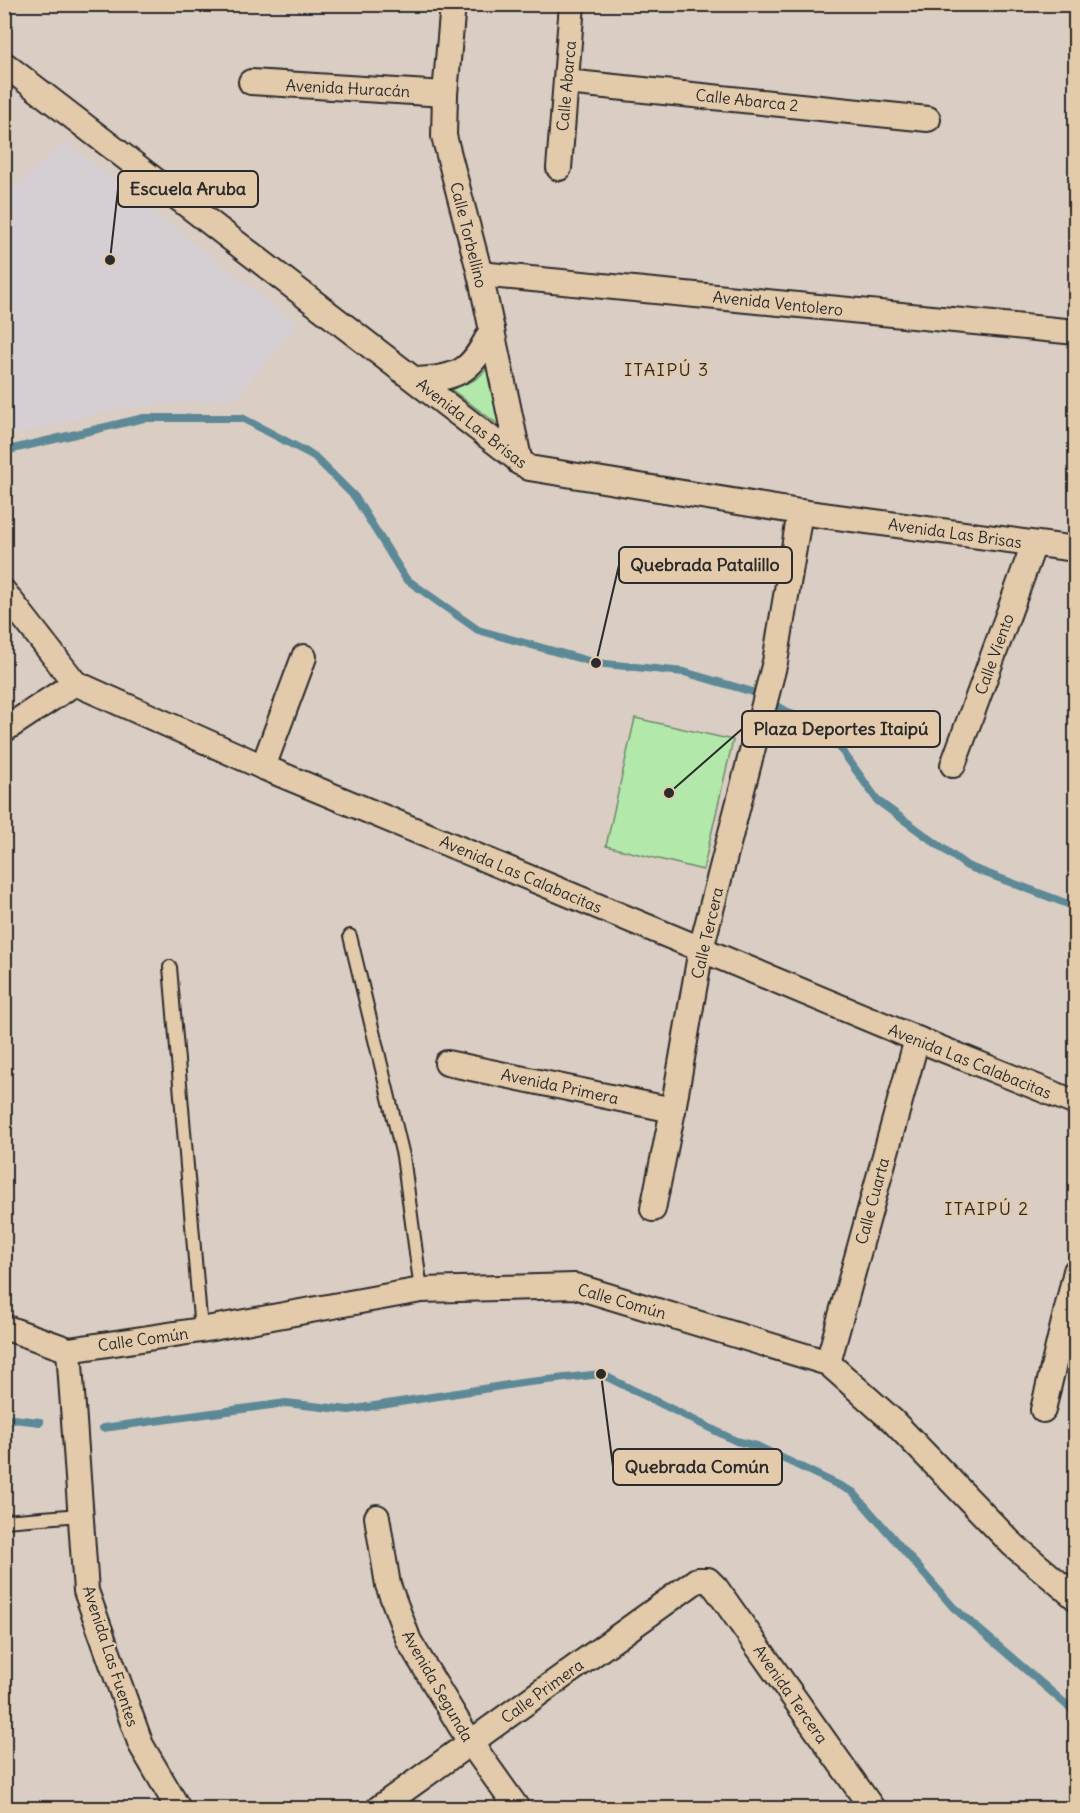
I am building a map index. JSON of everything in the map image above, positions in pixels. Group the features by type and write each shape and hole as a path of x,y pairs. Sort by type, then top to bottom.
{"street":[{"name":"Calle Torbellino","path":"453,4 445,94 444,136 480,274 520,463"},
{"name":"Calle Abarca","path":"559,168 572,4"},
{"name":"Avenida Las Brisas","path":"4,64 416,380 520,463 538,471 800,512 1076,549"},
{"name":"Avenida Huracán","path":"251,82 445,94"},
{"name":"Calle Abarca 2","path":"566,82 928,119"},
{"name":"Avenida Ventolero","path":"480,274 1076,332"},
{"path":"416,380 439,379 454,375 470,366 481,352 492,329"},
{"name":"Calle Tercera","path":"653,1209 701,950 776,661 800,512"},
{"name":"Calle Viento","path":"953,765 1034,544"},
{"name":"Avenida Las Calabacitas","path":"4,592 75,683 263,766 701,950 916,1040 1076,1103"},
{"path":"263,766 304,657"},
{"path":"4,730 75,683"},
{"name":"Calle Cuarta","path":"828,1363 916,1040"},
{"name":"Avenida Primera","path":"447,1063 673,1110"},
{"path":"1043,1410 1069,1328 1076,1271"},
{"name":"Calle Común","path":"4,1327 69,1350 201,1330 421,1290 575,1286 828,1363 893,1421 1012,1544 1076,1598"},
{"name":"Avenida Las Fuentes","path":"69,1350 86,1591 141,1744 178,1809"},
{"name":"Avenida Segunda","path":"377,1517 388,1585 409,1641 470,1742 517,1809"},
{"name":"Calle Primera","path":"379,1809 697,1580 708,1580"},
{"name":"Avenida Tercera","path":"708,1580 872,1809"}],"lane":[{"path":"350,936 403,1156 421,1290"},
{"path":"170,967 201,1330"},
{"path":"4,1521 81,1515"}],"shaded area":[{"path":"64,141 297,324 236,398 117,409 5,437 5,196"}],"green space":[{"path":"492,359 507,431 448,387 475,380 484,372"},
{"path":"635,718 733,740 703,870 606,846"}],"waterway":[{"path":"4,451 144,418 242,418 314,456 355,497 406,579 478,630 596,663 684,672 753,692 833,738 878,801 967,866 1076,907"},
{"path":"103,1428 286,1403 349,1410 521,1383 601,1374 736,1441 757,1446 853,1492 953,1607 1076,1713"},
{"path":"4,1418 40,1422"}],"place":[{"name":"Escuela Aruba","path":"110,260"},
{"name":"Quebrada Patalillo","path":"596,663"},
{"name":"Plaza Deportes Itaipú","path":"669,793"},
{"name":"Quebrada Común","path":"601,1374"}],"district":[{"name":"ITAIPÚ 3","path":"667,369"},
{"name":"ITAIPÚ 2","path":"987,1208"}]}
